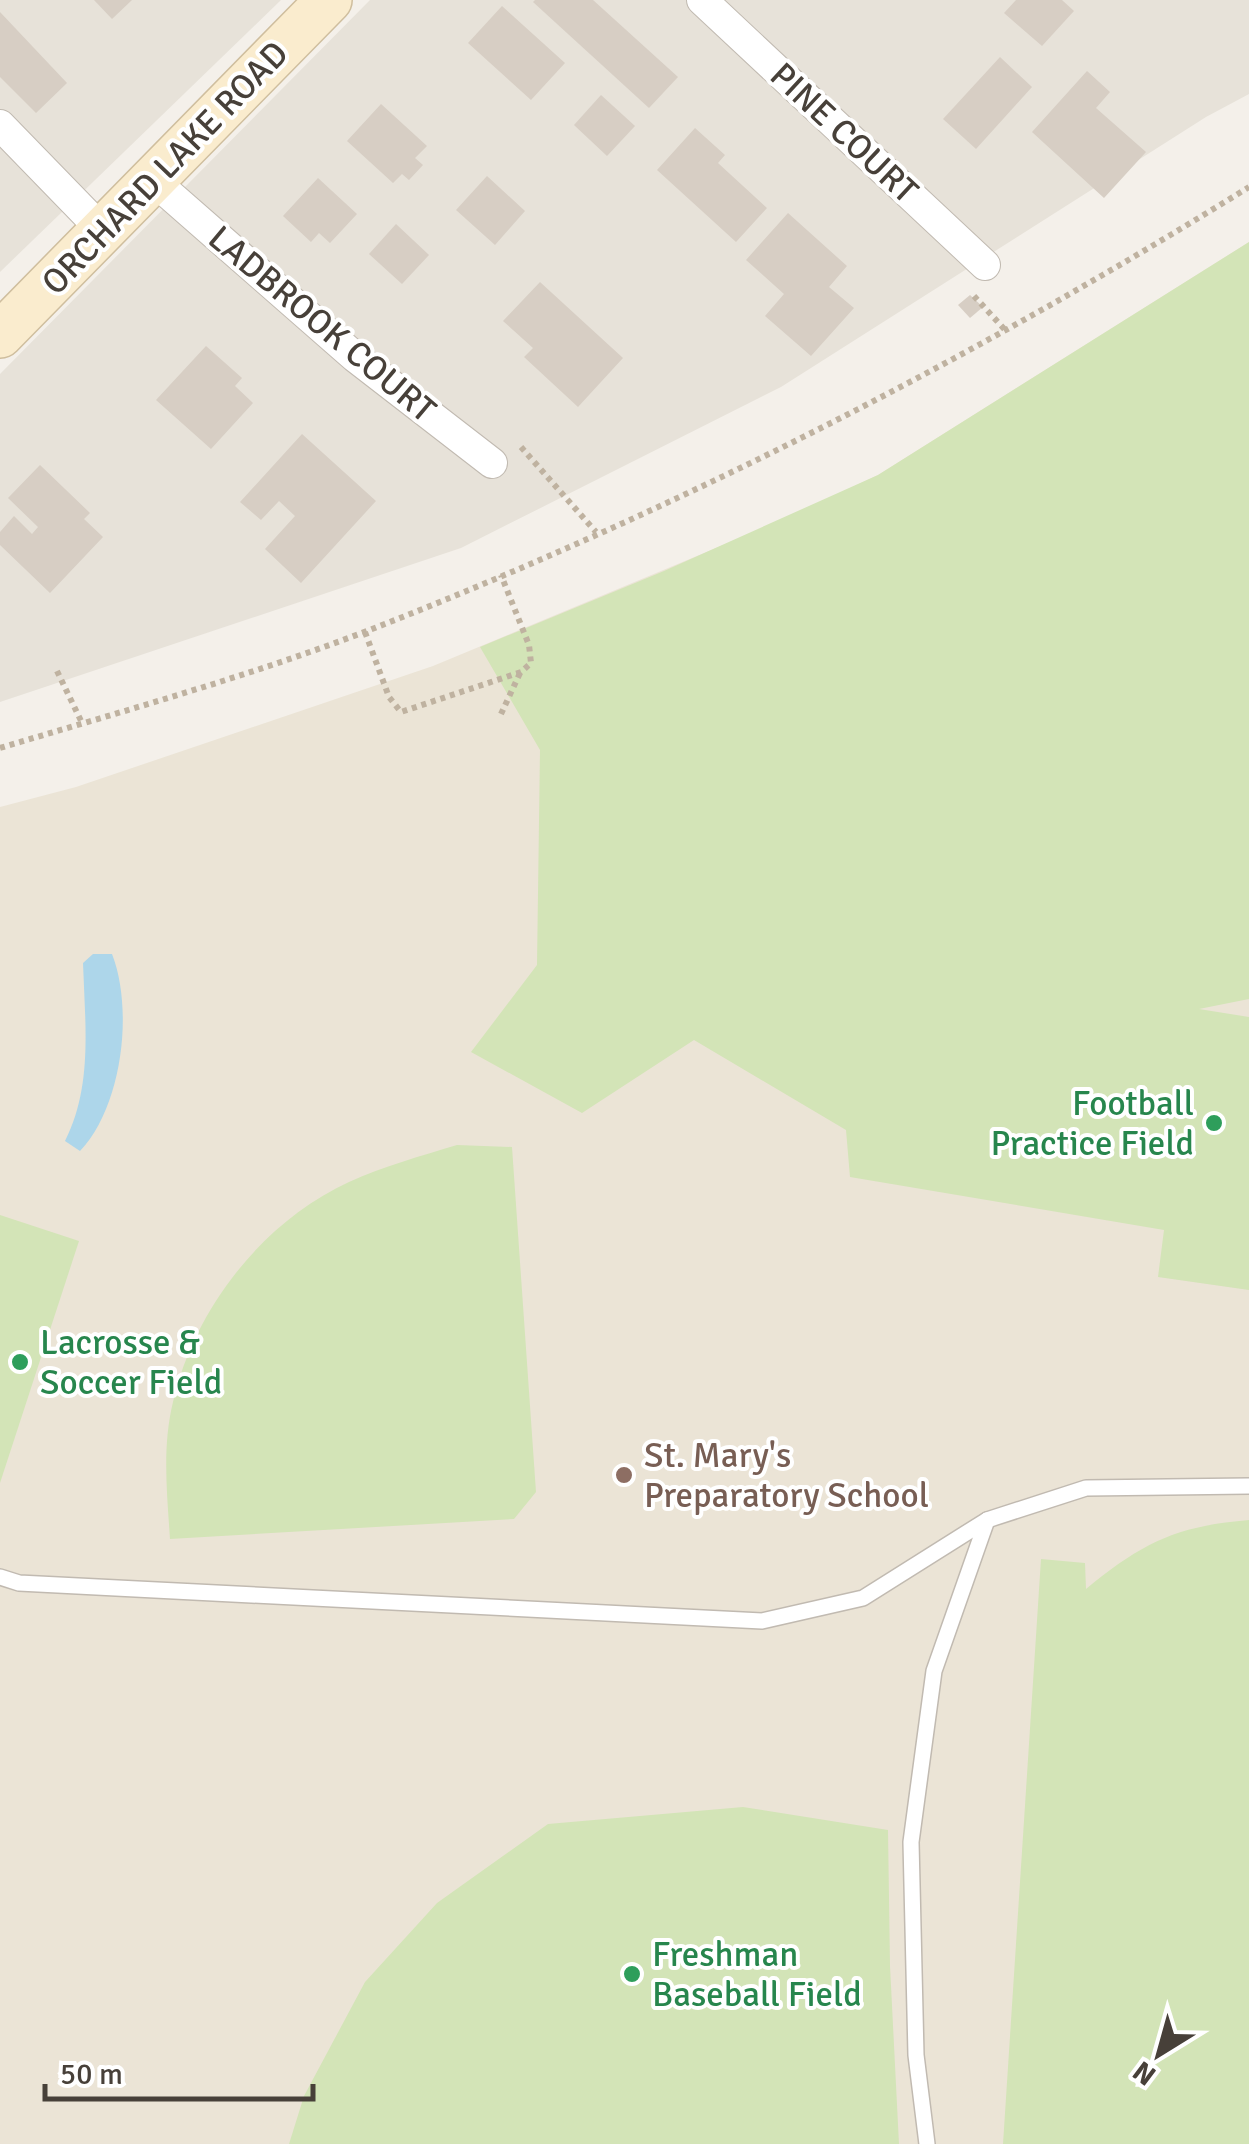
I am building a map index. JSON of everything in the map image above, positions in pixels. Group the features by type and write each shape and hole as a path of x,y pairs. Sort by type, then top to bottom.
{"main road":[{"name":"ORCHARD LAKE ROAD","path":"0,335 329,0"}],"street":[{"name":"PINE COURT","path":"702,0 976,277"},
{"path":"0,124 104,231"},
{"name":"LADBROOK COURT","path":"154,181 355,357 492,463"}],"lane":[{"path":"0,1577 19,1584 762,1621 863,1598 986,1520 1086,1488 1249,1486"},
{"path":"927,2144 916,2054 912,1842 934,1671 986,1520"}],"path":[{"path":"0,748 199,688 365,632 700,488 1007,332 1249,187"},
{"path":"976,277 1007,332"},
{"path":"512,440 596,532"},
{"path":"502,575 529,645 530,663 521,672 502,714"},
{"path":"365,632 389,698 402,712 521,672"},
{"path":"57,672 82,723"}],"shaded area":[{"path":"0,0 281,0 0,272"},
{"path":"370,0 1249,0 1249,94 1206,117 781,387 461,548 0,702 0,374"},
{"name":"St. Mary's Preparatory School","path":"1249,242 1249,2144 0,2144 0,807 76,787 433,666 783,520 878,475"}],"green space":[{"path":"1249,242 1249,999 1199,1009 1249,1017 1249,1290 1158,1277 1164,1230 850,1177 846,1130 694,1040 582,1113 471,1052 537,965 540,750 480,647 664,571 878,475"},
{"path":"457,1145 512,1147 536,1492 514,1519 170,1539 166,1453 173,1402 197,1334 236,1273 288,1220 317,1199 376,1171"},
{"name":"Lacrosse & Soccer Field","path":"0,1215 79,1241 0,1483"},
{"path":"1249,1520 1249,2144 1003,2144 1041,1559 1085,1563 1086,1589 1161,1540 1201,1527"},
{"name":"Freshman Baseball Field","path":"743,1807 888,1830 899,2144 289,2144 304,2096 365,1982 437,1903 548,1824"}],"water":[{"path":"93,954 112,954 119,977 123,1029 106,1110 80,1151 65,1141 84,1077 83,963"}],"building":[{"path":"94,0 132,0 112,19"},
{"path":"535,0 593,0 678,77 649,108"},
{"path":"1016,0 1062,0 1074,11 1042,46 1004,13"},
{"path":"502,6 565,63 531,100 468,43"},
{"path":"0,12 67,83 36,113 0,77"},
{"path":"1000,57 1032,87 976,149 943,119"},
{"path":"1087,71 1110,92 1096,108 1146,152 1104,198 1032,132"},
{"path":"601,95 635,126 607,156 574,125"},
{"path":"381,104 427,146 415,158 423,165 409,180 402,174 393,183 347,141"},
{"path":"695,128 725,155 718,163 767,208 736,242 657,170"},
{"path":"487,176 525,211 495,245 456,210"},
{"path":"318,178 357,214 330,243 319,233 311,242 283,216"},
{"path":"788,213 847,266 829,287 854,308 811,356 765,316 784,294 746,260"},
{"path":"396,224 429,255 402,284 369,254"},
{"path":"540,282 623,358 578,407 524,357 533,348 503,321"},
{"path":"970,295 983,307 970,318 958,305"},
{"path":"206,346 242,378 235,386 253,403 211,449 156,400"},
{"path":"302,434 376,501 301,583 265,549 295,516 279,501 261,520 240,502"},
{"path":"40,465 90,513 84,519 103,537 50,593 0,545 0,532 14,516 32,534 38,527 8,498"}],"place":[{"name":"Football Practice Field","path":"1214,1123"},
{"name":"Lacrosse & Soccer Field","path":"20,1362"},
{"name":"St. Mary's Preparatory School","path":"624,1475"},
{"name":"Freshman Baseball Field","path":"632,1974"}]}
